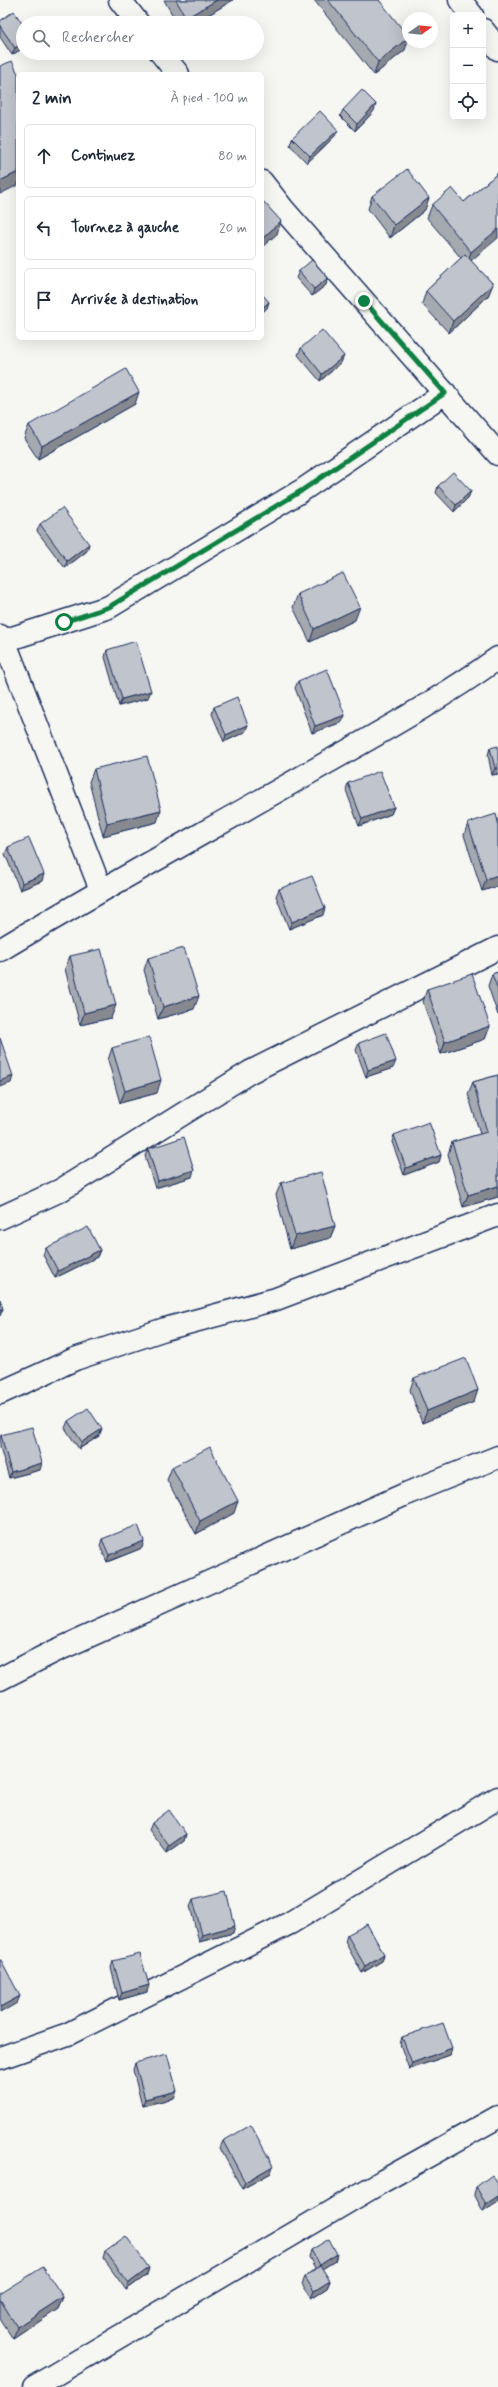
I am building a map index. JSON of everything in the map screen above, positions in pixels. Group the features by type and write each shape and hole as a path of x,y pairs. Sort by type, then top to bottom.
{"street":[{"path":"120,0 133,16"},
{"path":"460,0 470,12"},
{"path":"486,34 498,49"},
{"path":"167,60 176,72"},
{"path":"264,185 283,209 498,454"},
{"path":"101,890 1,640 109,607 301,491 445,393"},
{"path":"0,950 101,890 270,796 458,687 498,658"},
{"path":"0,1218 61,1190 250,1072 498,948"},
{"path":"0,1393 75,1359 165,1329 276,1299 498,1215"},
{"path":"0,1679 53,1652 408,1494 498,1457"},
{"path":"0,2058 68,2034 290,1923 498,1798"},
{"path":"34,2387 383,2181 498,2118"}],"building":[{"path":"176,0 217,0 189,16 185,16"},
{"path":"328,0 379,0 402,29 402,43 378,62"},
{"path":"14,11 17,16 16,16 15,48 0,26 0,21"},
{"path":"12,61 17,72 16,173 0,181 0,66"},
{"path":"362,90 376,104 357,124 343,110"},
{"path":"320,111 338,130 310,156 292,138"},
{"path":"407,169 429,198 394,225 372,196"},
{"path":"498,173 498,229 471,252 432,205 452,188 464,202"},
{"path":"264,202 281,221 264,237"},
{"path":"465,254 493,284 453,321 426,291"},
{"path":"312,260 328,278 314,289 299,271"},
{"path":"264,296 269,302 264,306"},
{"path":"322,330 344,356 322,374 301,348"},
{"path":"126,369 139,392 42,446 29,425"},
{"path":"453,472 471,491 456,505 438,486"},
{"path":"62,508 89,544 67,561 40,524"},
{"path":"343,573 360,607 314,629 298,594"},
{"path":"136,641 151,691 122,699 107,650"},
{"path":"327,669 345,715 315,726 298,681"},
{"path":"237,697 248,725 226,735 214,707"},
{"path":"498,746 498,768 495,768 490,748"},
{"path":"147,756 161,810 107,823 94,769"},
{"path":"380,771 394,807 362,819 348,783"},
{"path":"496,814 498,822 498,875 486,879 468,823"},
{"path":"29,838 44,874 22,883 8,847"},
{"path":"312,876 325,908 292,922 279,889"},
{"path":"184,948 199,996 163,1007 148,958"},
{"path":"101,949 116,1005 84,1013 70,956"},
{"path":"498,972 498,990 492,974"},
{"path":"472,974 490,1026 445,1042 427,989"},
{"path":"386,1033 396,1061 368,1070 359,1043"},
{"path":"149,1037 161,1080 125,1091 112,1048"},
{"path":"0,1038 13,1076 0,1081"},
{"path":"498,1075 498,1186 468,1195 452,1142 487,1132 473,1082"},
{"path":"429,1122 441,1155 406,1168 394,1135"},
{"path":"184,1137 194,1170 158,1181 148,1149"},
{"path":"321,1172 335,1226 295,1236 281,1183"},
{"path":"88,1227 100,1250 58,1271 46,1248"},
{"path":"0,1299 3,1309 0,1309"},
{"path":"466,1358 478,1390 427,1411 414,1378"},
{"path":"88,1408 102,1429 82,1442 68,1421"},
{"path":"32,1427 42,1463 11,1472 1,1435"},
{"path":"210,1447 238,1501 200,1521 172,1467"},
{"path":"138,1525 144,1541 109,1555 102,1539"},
{"path":"169,1810 186,1834 169,1846 152,1823"},
{"path":"227,1891 235,1926 202,1935 193,1899"},
{"path":"367,1924 384,1954 365,1966 347,1935"},
{"path":"140,1954 149,1985 122,1993 113,1961"},
{"path":"0,1960 20,1996 0,2007"},
{"path":"443,2023 452,2048 412,2063 402,2037"},
{"path":"167,2054 177,2091 145,2099 135,2063"},
{"path":"251,2125 273,2166 245,2182 223,2141"},
{"path":"492,2175 498,2184 498,2196 486,2204 476,2187"},
{"path":"126,2236 149,2268 129,2283 105,2251"},
{"path":"329,2239 337,2254 320,2265 311,2250"},
{"path":"320,2265 330,2281 314,2291 305,2277"},
{"path":"43,2267 63,2297 17,2327 0,2299 0,2294"}],"route":[{"path":"64,622 109,607 301,491 445,393 364,301"}]}
